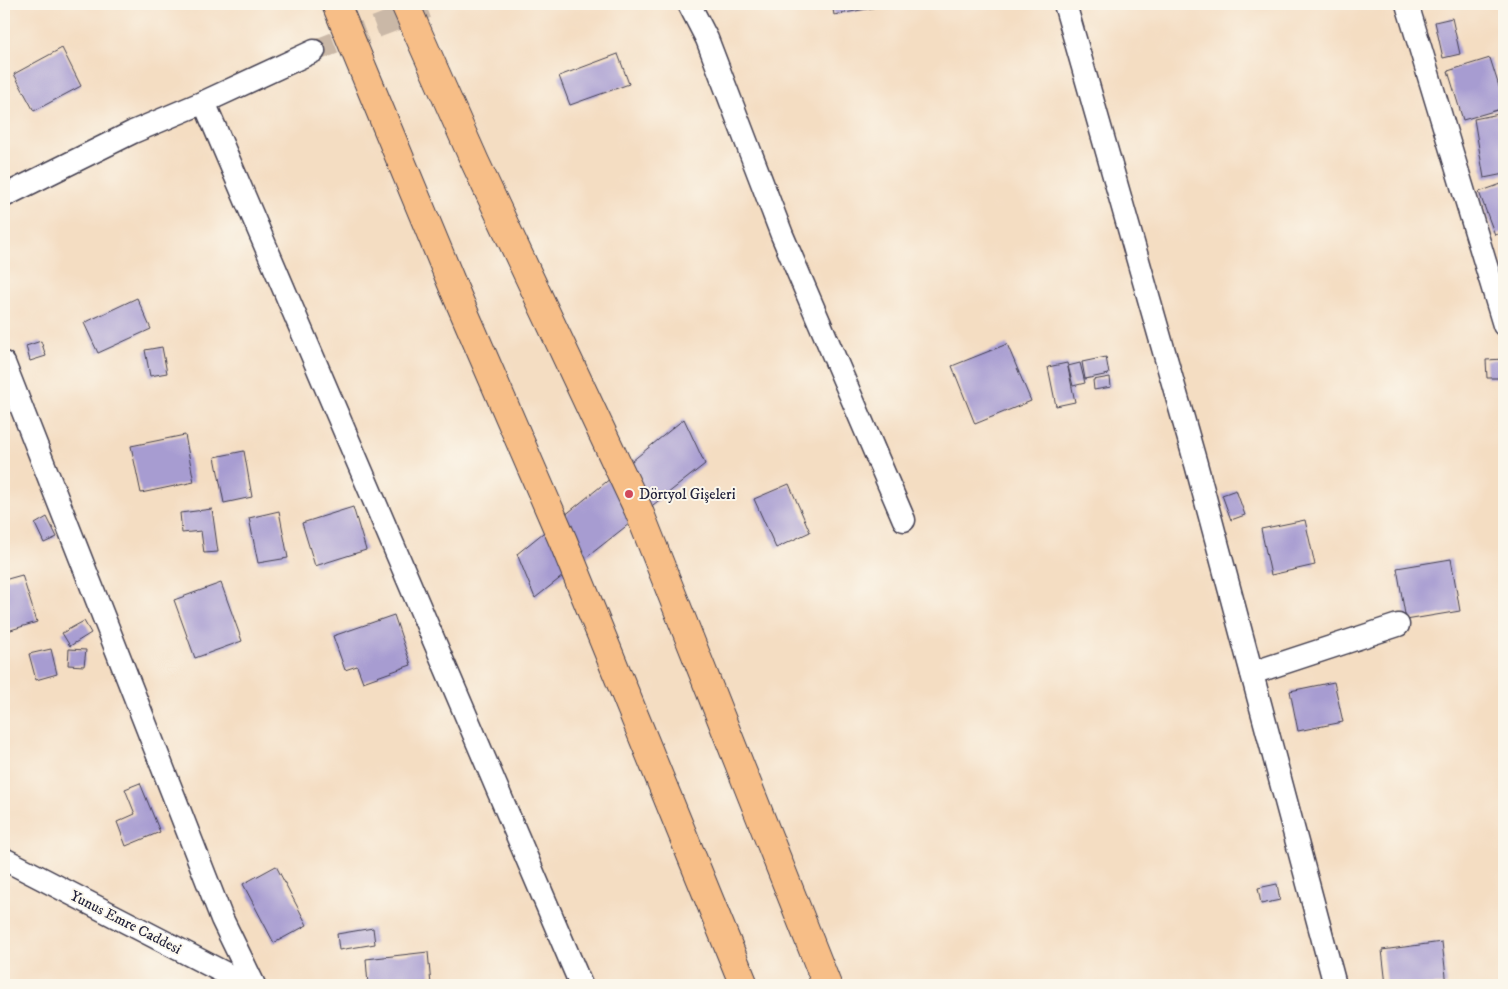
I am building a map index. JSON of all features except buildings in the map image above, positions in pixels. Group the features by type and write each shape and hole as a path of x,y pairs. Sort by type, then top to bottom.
{"highway":[{"path":"336,4 454,289 572,562 744,985"},
{"path":"406,4 475,162 638,509 827,985"}],"street":[{"path":"689,4 708,39 782,235 904,520"},
{"path":"1065,4 1196,464 1335,985"},
{"path":"1407,4 1504,325"},
{"path":"4,196 133,132 204,102 314,51"},
{"path":"204,102 581,985"},
{"path":"4,363 222,919 254,985"},
{"path":"1252,673 1398,626"},
{"name":"Yunus Emre Caddesi","path":"4,859 248,985"}],"tunnel":[{"path":"314,51 436,4"}],"place":[{"name":"Dörtyol Gişeleri","path":"629,494"}]}
